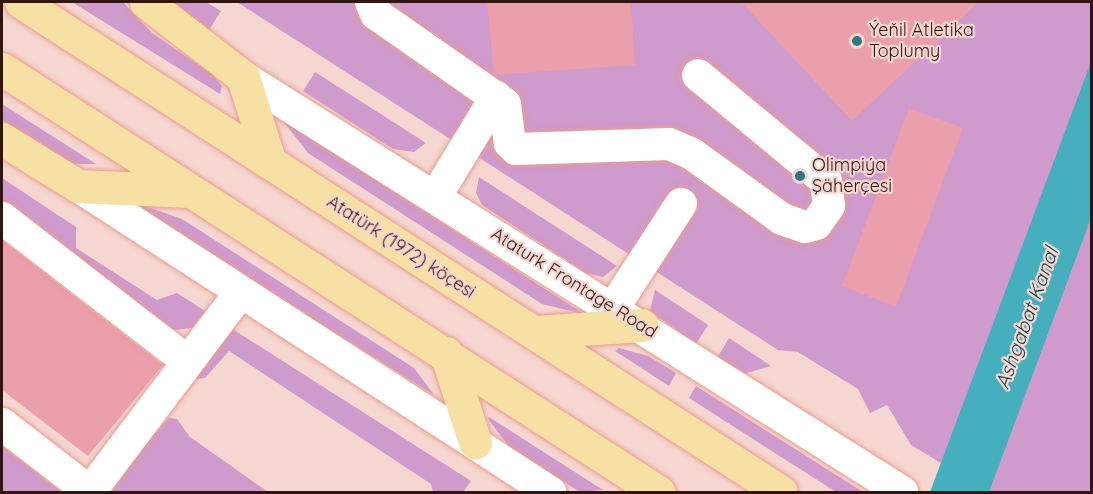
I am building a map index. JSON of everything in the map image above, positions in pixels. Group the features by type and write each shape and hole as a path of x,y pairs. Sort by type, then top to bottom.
{"main road":[{"name":"Atatürk (1972) köçesi","path":"21,2 782,492"},
{"path":"146,2 243,76 270,163"},
{"path":"2,69 446,353 658,492"},
{"path":"2,139 78,186 192,191"},
{"path":"534,332 642,325"},
{"path":"446,353 476,442"}],"street":[{"path":"370,2 376,14 506,104 510,143 516,149 669,144 692,154 782,219 806,227 816,224 829,206 826,181 698,75"},
{"name":"Ataturk Frontage Road","path":"243,76 614,307 896,489"},
{"path":"435,196 496,97"},
{"path":"78,186 240,293 476,442 511,482 550,492"},
{"path":"614,307 681,204"},
{"path":"2,218 188,362"},
{"path":"2,424 90,492 240,293"}],"shaded area":[{"path":"72,2 123,2 152,33 212,74 222,86 220,94"},
{"path":"171,2 206,2 221,11 209,30"},
{"name":"Olimpiýa Şäherçesi","path":"237,2 1091,2 1091,492 989,492 911,445 887,405 870,413 858,389 798,352 778,350"},
{"path":"315,72 426,143 414,152 393,149 303,91"},
{"path":"2,104 96,164 73,164 2,120"},
{"path":"284,122 584,314 542,304 308,153"},
{"path":"479,177 617,266 603,277 586,273 482,205 476,193"},
{"path":"2,178 76,227 76,248 157,300 177,293 205,311 192,328 173,330 2,200"},
{"path":"145,206 182,219 414,368 434,395 138,209"},
{"path":"655,290 708,325 696,344 650,311"},
{"path":"226,325 471,481 463,492 433,492 431,484 229,351 205,378 195,379 189,375"},
{"path":"729,338 771,366 743,374 717,358"},
{"path":"619,348 648,356 676,373 669,386 615,351"},
{"path":"696,386 863,492 836,492 689,398"},
{"path":"489,417 603,490 580,492 510,448 488,419"},
{"path":"169,418 177,419 190,437 268,492 101,492"},
{"path":"2,446 58,489 61,492 2,492"}],"water":[{"name":"Ashgabat Kanal","path":"1091,62 1091,218 989,492 930,492"}],"building":[{"path":"487,2 631,2 635,65 494,75"},
{"path":"741,2 979,2 852,121"},
{"path":"909,108 963,128 896,307 842,286"},
{"path":"2,240 163,365 88,456 2,390"}],"place":[{"name":"Ýeňil Atletika Toplumy","path":"857,41"},
{"name":"Olimpiýa Şäherçesi","path":"800,176"}]}
